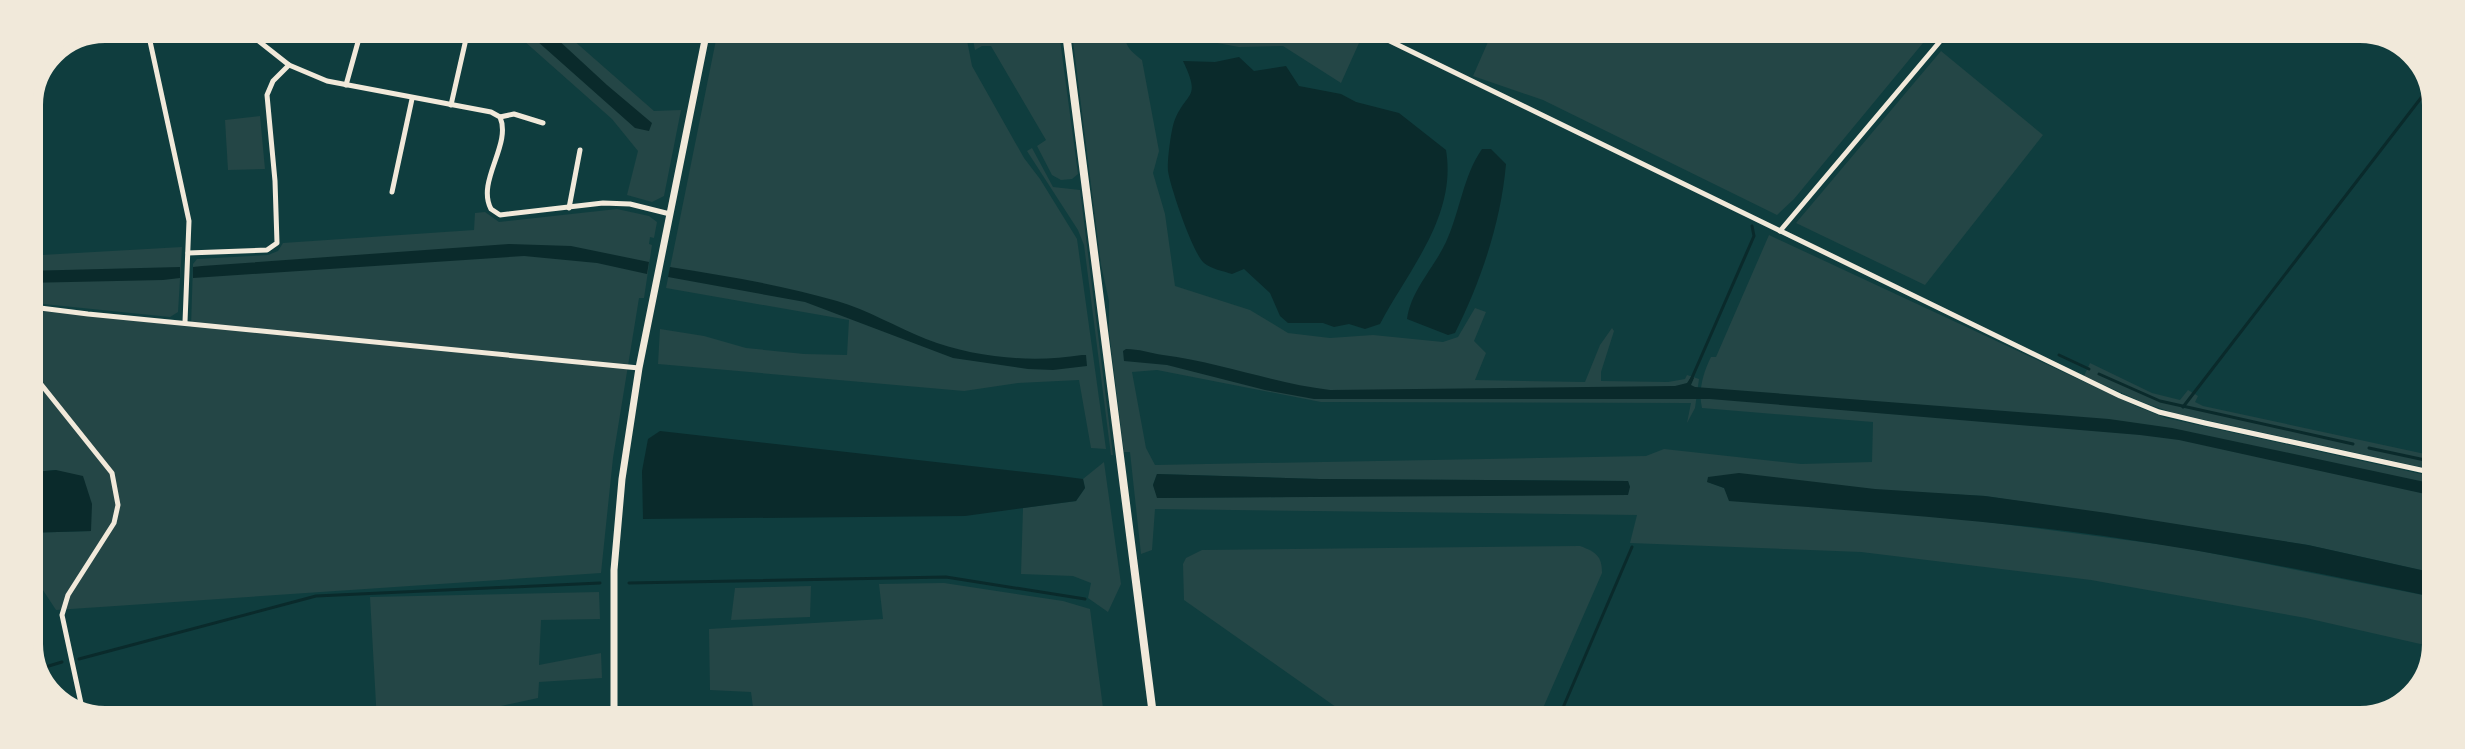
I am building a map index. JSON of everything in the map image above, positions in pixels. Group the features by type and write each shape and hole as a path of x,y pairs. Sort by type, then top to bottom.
{"main road":[{"path":"1067,38 1152,711"}],"street":[{"path":"150,38 187,204 185,322"},
{"path":"255,38 289,65 316,78 491,112 500,117 514,114 543,123"},
{"path":"346,85 359,38"},
{"path":"614,711 614,570 622,479 639,368 705,38"},
{"path":"1384,38 2120,396 2159,412 2427,471"},
{"path":"1780,231 1943,38"},
{"path":"451,105 466,39"},
{"path":"188,253 267,250 273,248 279,239 267,95 273,81 289,65"},
{"path":"392,192 412,99"},
{"path":"500,117 502,130 487,195 491,209 505,216 603,203 630,204 670,214"},
{"path":"569,208 580,150"},
{"path":"38,307 639,368"},
{"path":"38,380 112,473 118,505 114,523 68,595 62,615 82,706"}],"shaded area":[{"path":"521,38 571,38 654,111 681,110 664,196 652,202 627,195 638,151 612,119"},
{"path":"534,38 556,38 652,123 649,131 635,128"},
{"path":"716,38 967,38 972,66 1024,158 1077,239 1106,449 1091,448 1079,380 1018,383 964,391 658,364 660,329 704,336 746,348 847,355 849,320 666,288"},
{"path":"973,38 1060,38 1078,174 1072,179 1061,180 1052,175 1037,146 1046,140 991,46 975,50"},
{"path":"1073,38 1126,38 1130,49 1142,60 1159,151 1153,173 1165,214 1175,286 1250,310 1288,333 1330,338 1373,335 1443,342 1458,337 1475,308 1486,312 1474,341 1486,353 1475,380 1585,382 1600,345 1612,328 1614,331 1601,381 1668,382 1685,379 1687,375 1699,379 1695,408 1687,423 1691,403 1321,402 1157,370 1132,372 1146,448 1155,465 1646,456 1664,449 1801,464 1872,462 1873,422 1702,408 1701,389 1706,369 1711,357 1716,357 1769,235 2166,418 2427,475 2427,571 2308,545 1985,496 1708,482 1724,488 2180,547 2427,596 2427,645 2306,618 2091,580 1861,552 1630,543 1637,515 1155,509 1152,550 1141,554 1130,452 1124,452 1109,331 1109,301 1101,265","holes":["1157,474 1319,479 1628,481 1630,487 1287,497 1158,498 1153,485"]},
{"path":"1190,38 1348,38 1359,43 1341,83 1283,46 1239,47"},
{"path":"1490,38 1927,38 1794,199 1777,215 1543,100 1473,76"},
{"path":"1941,51 2043,135 1925,285 1796,223"},
{"path":"1239,57 1254,71 1286,66 1299,86 1341,94 1356,102 1399,113 1446,150 1448,174 1438,220 1380,324 1365,329 1349,324 1334,327 1323,323 1288,323 1280,316 1270,293 1244,269 1232,274 1210,267 1199,257 1177,204 1168,171 1174,122 1192,89 1183,61 1215,62"},
{"path":"260,116 265,169 228,170 225,120"},
{"path":"1032,148 1053,187 1080,190 1113,455 1084,245 1078,230 1027,151"},
{"path":"1482,149 1491,149 1506,164 1500,208 1473,293 1455,333 1448,335 1407,319 1409,308 1446,242 1470,171"},
{"path":"617,209 649,216 657,222 654,238 650,237 649,244 652,245 644,298 639,298 613,458 601,573 56,610 38,584 38,533 91,531 56,470 38,472 38,309 191,327 193,264 197,259 268,255 278,251 283,243 474,230 475,213 485,212 499,222"},
{"path":"509,244 571,246 649,262 647,274 597,263 524,256 193,278 193,267 202,266"},
{"path":"182,247 178,312 170,317 38,303 38,255"},
{"path":"180,267 180,278 38,283 38,271"},
{"path":"670,267 733,277 837,301 926,339 964,351 1043,359 1086,355 1087,366 1028,369 953,358 805,302 668,277"},
{"path":"1140,350 1184,358 1330,390 1675,386 1687,383 1691,377 1694,378 1691,385 1695,387 2109,419 2172,428 2427,482 2427,494 2179,440 2140,435 1710,399 1314,399 1167,365 1124,361 1123,351"},
{"path":"2090,363 2152,393 2180,400 2188,390 2198,396 2195,402 2203,406 2427,454 2427,468 2174,413 2084,376"},
{"path":"660,431 1083,479 1085,488 1076,501 965,516 643,519 642,471 648,439"},
{"path":"1104,462 1121,584 1108,612 1088,598 1091,583 1073,576 1021,574 1023,508 1076,501 1085,488 1083,479"},
{"path":"56,470 83,476 92,504 91,531 38,533 38,472"},
{"path":"1739,473 1875,489 1985,496 2308,545 2427,571 2427,596 2314,572 2104,536 1964,520 1729,501 1724,488 1707,482 1708,477"},
{"path":"1157,474 1319,479 1628,481 1630,487 1628,495 1157,498 1153,485"},
{"path":"1580,546 1597,555 1602,573 1542,711 1342,711 1184,600 1183,564 1186,558 1202,550"},
{"path":"944,583 1063,601 1090,609 1103,711 856,711 856,707 753,711 751,692 710,690 709,629 883,619 879,584"},
{"path":"811,586 810,617 731,620 735,588"},
{"path":"599,592 600,619 541,620 539,665 601,653 602,678 539,682 538,698 492,708 492,711 376,711 370,597"}],"waterway":[{"path":"2183,407 2426,92"},
{"path":"1691,380 1754,236 1752,226"},
{"path":"2059,355 2089,369"},
{"path":"2099,374 2160,401 2353,444"},
{"path":"2369,448 2427,460"},
{"path":"1562,711 1632,547"},
{"path":"629,583 946,577 1085,599"},
{"path":"79,659 316,596 600,583"},
{"path":"43,668 62,662"}]}
